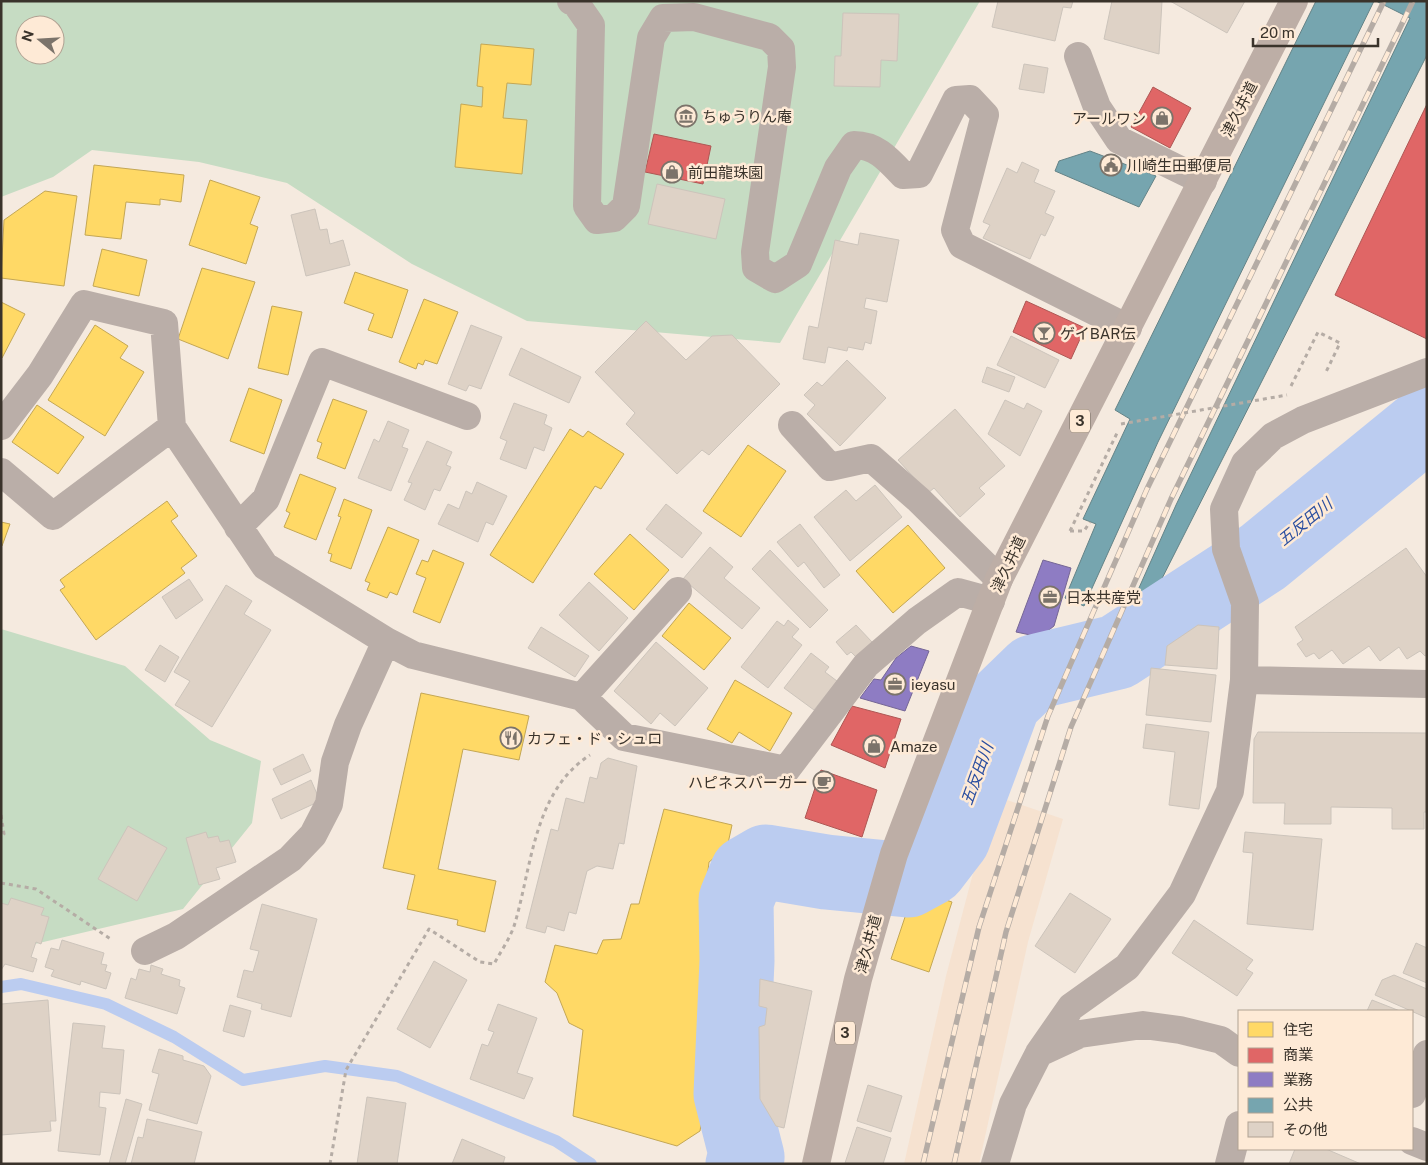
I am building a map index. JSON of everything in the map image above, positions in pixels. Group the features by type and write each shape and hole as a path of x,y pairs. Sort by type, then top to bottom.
{"main road":[{"name":"津久井道","path":"816,1164 858,979 894,854 995,590 1294,1"}],"street":[{"path":"571,1 575,2 591,25 587,206 597,220 614,218 626,206 651,38 663,18 694,17 769,37 781,49 782,67 755,252 756,268 775,279 798,264 838,168 854,145 869,145 891,162 903,175 919,174 956,100 970,98 985,115 955,230 962,244 1128,328"},
{"path":"1078,56 1097,107 1119,140 1202,180"},
{"path":"1,426 40,375 84,304 164,324 172,427 265,566 386,642 413,655 582,697 624,737 786,770 866,666 917,621 958,592 995,590"},
{"path":"238,527 266,499 322,362 467,416"},
{"path":"995,1164 1012,1104 1040,1053 1071,1007 1127,967 1182,894 1230,791 1244,680 1245,603 1226,549 1224,509 1245,463 1273,436 1303,420 1427,372"},
{"path":"792,425 830,467 871,458 919,500 995,590"},
{"path":"1,472 53,516 172,427"},
{"path":"582,697 678,590"},
{"path":"145,951 176,936 290,859 313,835 329,804 336,762 348,725 386,642"},
{"path":"1244,680 1427,684"},
{"path":"1040,1053 1080,1034 1143,1025 1180,1030 1221,1040 1238,1052"},
{"path":"1413,1091 1427,1054"},
{"path":"1229,1164 1238,1129"},
{"path":"1413,1141 1427,1147"}],"path":[{"path":"1070,531 1121,424 1287,395 1318,332 1340,342 1324,375"},
{"path":"1064,526 1070,531 1084,531 1090,522"},
{"path":"330,1164 346,1070 429,929 480,962 494,964 515,926 536,838 550,801 571,772 588,757 624,737"},
{"path":"1,815 4,834 1,837"},
{"path":"1,883 36,888 125,949 145,951"}],"shaded area":[{"path":"998,797 1063,819 1028,942 979,1164 904,1164 946,976 972,877"}],"green space":[{"path":"1,1 980,1 780,343 527,321 412,264 287,183 199,162 92,150 53,177 1,197"},
{"path":"1,629 125,666 210,740 261,761 252,823 183,909 1,952"}],"building: 住宅":[{"path":"481,44 534,49 531,85 507,83 503,118 527,120 522,174 455,167 461,104 482,107 483,87 477,86"},
{"path":"94,165 184,175 181,202 160,199 160,205 126,202 121,239 85,235"},
{"path":"210,180 260,197 250,224 258,227 246,264 189,245"},
{"path":"45,191 77,196 64,286 1,278 4,220"},
{"path":"102,249 147,260 139,296 93,286"},
{"path":"202,268 255,282 228,359 178,339"},
{"path":"355,272 408,290 392,338 368,330 374,314 344,303"},
{"path":"424,299 458,312 437,364 425,360 423,365 418,363 416,369 399,362"},
{"path":"1,302 25,314 2,358 1,358"},
{"path":"272,306 302,312 288,375 258,368"},
{"path":"95,325 128,346 120,358 144,372 105,436 48,400"},
{"path":"249,388 282,400 264,454 230,441"},
{"path":"333,399 367,411 345,469 317,458 322,443 317,441"},
{"path":"37,405 84,437 58,474 12,442"},
{"path":"570,429 583,437 588,431 624,454 601,489 595,486 533,583 490,555"},
{"path":"748,445 786,471 741,537 703,511"},
{"path":"300,474 336,488 316,540 284,527 290,513 286,511"},
{"path":"344,499 372,510 351,569 330,561 332,554 328,553 341,517 338,516"},
{"path":"167,501 178,516 171,521 197,556 181,568 185,573 96,640 60,590 65,587 60,580"},
{"path":"1,522 10,524 2,546 1,546"},
{"path":"908,525 945,568 893,613 856,571"},
{"path":"388,527 419,540 397,595 390,592 387,598 367,590 370,583 365,581"},
{"path":"630,534 669,570 634,610 594,574"},
{"path":"433,550 464,563 440,623 413,612 426,578 416,574 422,560 428,562"},
{"path":"689,603 731,638 704,670 662,636"},
{"path":"735,680 792,713 770,751 739,732 732,743 707,729"},
{"path":"421,693 529,716 519,760 463,749 438,869 496,881 485,932 457,925 458,920 407,909 415,875 383,868"},
{"path":"664,809 732,825 727,848 709,862 701,933 713,934 702,1007 709,1011 710,1049 706,1095 700,1131 677,1146 573,1116 583,1030 569,1023 557,993 545,982 555,945 597,954 603,940 621,939 631,904 639,904"},
{"path":"934,896 952,902 929,972 891,959 909,905"}],"building: 商業":[{"path":"1153,87 1191,108 1170,148 1131,127"},
{"path":"1427,104 1427,339 1335,295"},
{"path":"654,134 711,146 703,184 645,172"},
{"path":"1026,301 1085,328 1071,359 1013,332"},
{"path":"852,706 901,719 885,768 831,745"},
{"path":"821,770 877,790 862,837 805,818"}],"building: 業務":[{"path":"1043,560 1071,568 1054,626 1040,637 1016,632"},
{"path":"911,646 929,651 905,711 860,698 874,679 881,680 896,658"}],"building: 公共":[{"path":"1316,1 1374,1 1158,442 1084,606 1065,598 1096,524 1083,519 1130,419 1115,410"},
{"path":"1376,1 1427,1 1427,55 1144,614 1130,608 1176,505 1410,18"},
{"path":"1090,151 1156,176 1139,207 1055,171 1059,161"}],"building: その他":[{"path":"998,1 1073,1 1071,8 1063,7 1055,41 992,27"},
{"path":"1112,1 1162,1 1159,54 1104,39"},
{"path":"1170,1 1245,1 1227,33"},
{"path":"843,13 899,14 897,61 881,60 880,87 834,86 835,56 841,56"},
{"path":"1024,64 1048,68 1044,93 1019,89"},
{"path":"1022,162 1039,170 1034,182 1055,191 1045,213 1054,217 1045,236 1041,234 1030,259 983,238 990,225 983,222 1007,168 1017,173"},
{"path":"657,184 725,199 716,239 648,224"},
{"path":"315,209 320,230 327,229 330,244 343,240 350,265 306,276 291,215"},
{"path":"860,233 899,240 887,302 866,298 864,308 877,311 871,344 865,342 863,350 848,347 847,351 828,347 825,363 803,359 809,326 818,328 835,240 858,245"},
{"path":"646,321 686,360 712,336 732,335 780,384 709,455 702,450 677,474 626,424 635,413 595,372"},
{"path":"471,325 502,337 481,389 469,385 466,391 448,384"},
{"path":"1011,336 1059,360 1045,388 997,365"},
{"path":"521,348 581,377 569,403 509,375"},
{"path":"847,360 886,398 840,446 807,414 815,405 804,395 817,382 822,386"},
{"path":"987,367 1015,377 1009,392 982,382"},
{"path":"1005,400 1024,409 1027,403 1042,411 1020,456 988,434"},
{"path":"514,403 547,415 544,424 552,428 544,451 534,447 526,469 500,459 507,441 500,438"},
{"path":"955,409 1005,466 979,488 985,494 960,517 934,488 928,493 898,460"},
{"path":"388,421 409,430 402,447 408,449 391,491 358,478 374,439 379,442"},
{"path":"427,441 452,452 446,465 451,467 440,491 434,489 425,510 404,500 412,483 408,482"},
{"path":"477,482 507,496 493,525 486,522 478,542 438,524 448,504 459,509 466,491 472,494"},
{"path":"875,485 902,517 850,561 814,517 846,490 856,501"},
{"path":"666,504 702,533 682,558 646,529"},
{"path":"800,524 840,575 824,588 804,562 798,567 777,542"},
{"path":"710,547 733,567 724,578 760,608 742,629 683,579"},
{"path":"1406,548 1427,577 1427,655 1425,656 1420,651 1407,659 1399,647 1380,661 1369,646 1343,664 1332,650 1319,659 1314,653 1306,657 1297,644 1303,640 1295,627"},
{"path":"770,550 828,610 810,628 752,569"},
{"path":"189,579 203,600 176,619 162,597"},
{"path":"589,582 628,618 599,651 559,615"},
{"path":"226,585 252,601 244,614 271,630 212,727 175,705 190,681 174,672"},
{"path":"788,620 799,629 792,637 802,645 768,688 741,667 777,621 784,626"},
{"path":"856,625 872,642 856,657 851,652 847,655 836,642"},
{"path":"1198,625 1219,627 1217,669 1165,665 1167,646"},
{"path":"541,627 589,656 575,677 528,648"},
{"path":"656,642 708,688 675,726 660,713 651,724 614,691"},
{"path":"160,645 179,657 165,682 145,670"},
{"path":"811,653 829,667 825,672 837,681 814,710 784,688"},
{"path":"1151,668 1216,675 1211,722 1146,715"},
{"path":"1146,724 1209,732 1199,809 1169,805 1175,752 1143,748"},
{"path":"1258,732 1427,733 1427,812 1424,812 1424,829 1392,829 1392,808 1331,807 1331,824 1284,824 1285,803 1253,803 1254,739"},
{"path":"303,754 311,771 281,785 273,769"},
{"path":"608,758 637,766 624,844 619,843 613,869 597,866 587,871 576,914 569,912 564,931 547,926 545,933 526,928 551,829 558,831 566,798 584,803 590,777 597,779 601,763"},
{"path":"311,780 320,801 281,819 272,799"},
{"path":"128,826 167,848 137,901 98,879"},
{"path":"206,832 208,838 218,836 220,842 229,840 236,862 216,868 220,879 199,885 186,838"},
{"path":"1245,832 1322,839 1313,930 1247,924 1253,853 1243,852"},
{"path":"1070,893 1111,919 1075,973 1035,946"},
{"path":"11,898 44,908 41,915 49,917 41,944 36,942 31,957 37,959 33,972 5,964 1,970 1,903 8,905"},
{"path":"262,904 317,919 291,1017 261,1009 262,1004 237,997 244,970 253,972 259,951 250,949"},
{"path":"1194,920 1253,960 1246,969 1253,973 1237,996 1172,953"},
{"path":"62,940 104,953 101,964 107,965 105,971 111,973 106,989 81,981 80,985 51,976 54,970 45,967 51,948 59,950"},
{"path":"1416,943 1427,948 1427,983 1403,973"},
{"path":"434,961 467,980 430,1048 397,1029"},
{"path":"151,965 163,969 161,974 180,980 179,986 185,988 177,1014 125,998 131,978 136,980 139,969 150,972"},
{"path":"1394,975 1427,989 1427,1018 1413,1012 1413,1010 1409,1010 1375,995 1382,980"},
{"path":"760,979 812,991 784,1128 776,1126 760,1099 759,1027 765,1025 767,1008 759,1006"},
{"path":"48,1000 56,1121 50,1121 51,1131 1,1135 1,1004"},
{"path":"1372,1000 1397,1010 1367,1010"},
{"path":"498,1004 537,1018 517,1073 533,1078 524,1099 470,1079 482,1044 488,1046 494,1032 488,1030"},
{"path":"230,1005 251,1011 244,1037 223,1031"},
{"path":"73,1023 105,1026 102,1048 124,1050 120,1094 100,1092 99,1107 106,1108 100,1155 58,1151"},
{"path":"159,1049 183,1056 183,1060 204,1066 211,1076 197,1124 149,1110 159,1074 152,1072"},
{"path":"868,1085 902,1096 891,1132 857,1121"},
{"path":"367,1097 406,1103 397,1164 357,1164"},
{"path":"126,1099 142,1104 125,1164 109,1164"},
{"path":"147,1119 202,1132 194,1164 131,1164 138,1137 143,1138"},
{"path":"857,1127 891,1138 883,1164 845,1163"},
{"path":"462,1139 505,1157 503,1164 452,1164"},
{"path":"1295,1150 1328,1150 1361,1164 1289,1164"}],"waterway":[{"name":"五反田川","path":"743,1164 747,1157 731,1094 737,961 736,900 747,873 766,862 826,872 908,880 930,868 953,838 1004,701 1034,672 1117,652 1263,557 1427,423"},
{"path":"1,987 21,984 106,1004 174,1037 243,1080 325,1066 397,1076 556,1141 591,1164"}],"railway":[{"path":"923,1164 979,927 1048,716 1147,489 1384,1"},
{"path":"954,1164 1006,932 1071,727 1171,499 1413,1"}],"place":[{"name":"ちゅうりん庵","path":"686,116"},
{"name":"アールワン","path":"1162,118"},
{"name":"川崎生田郵便局","path":"1111,165"},
{"name":"前田龍珠園","path":"672,172"},
{"name":"ゲイBAR伝","path":"1044,333"},
{"name":"日本共産党","path":"1050,597"},
{"name":"ieyasu","path":"895,684"},
{"name":"カフェ・ド・シュロ","path":"511,738"},
{"name":"Amaze","path":"874,746"},
{"name":"ハピネスバーガー","path":"824,782"}]}
